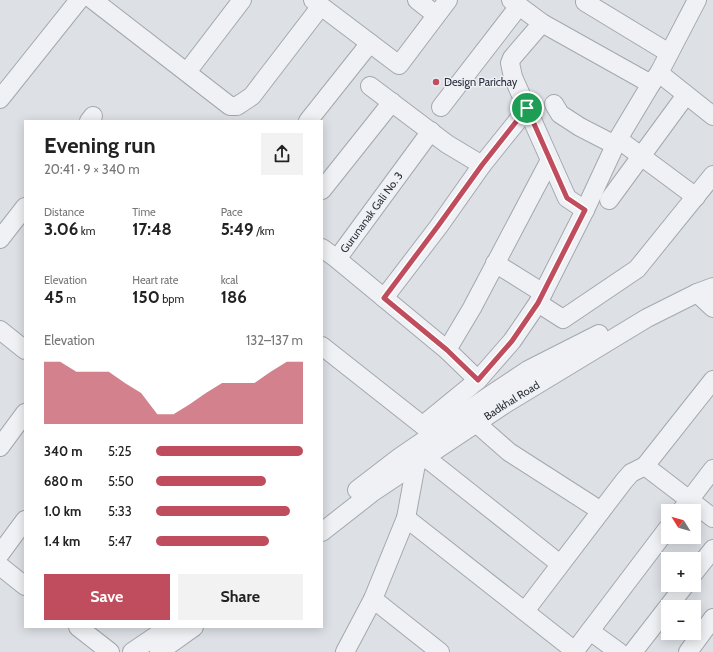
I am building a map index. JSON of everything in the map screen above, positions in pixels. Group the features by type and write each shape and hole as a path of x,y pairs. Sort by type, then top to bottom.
{"street":[{"path":"0,99 79,0"},
{"path":"93,0 230,106 237,106 252,96 317,3 399,65 448,0"},
{"path":"187,72 242,0"},
{"path":"417,0 436,15"},
{"path":"323,347 434,434 512,341 541,298 617,142 669,53 697,0"},
{"path":"585,2 669,53"},
{"path":"442,107 515,3 542,23 686,95 712,115"},
{"path":"542,23 512,58 510,63 513,77 567,198 585,210"},
{"path":"309,120 370,43"},
{"path":"370,86 447,144 482,165"},
{"path":"609,200 686,95"},
{"path":"323,189 392,102"},
{"path":"554,104 560,114 580,127 617,142 642,156 696,197"},
{"path":"384,298 482,165 527,108"},
{"name":"Gurunanak Gali No. 3","path":"431,131 337,259 447,350 478,380"},
{"path":"447,350 472,308 550,160"},
{"path":"495,263 541,298 562,319 637,268 713,175"},
{"path":"0,239 24,208"},
{"path":"323,249 337,259"},
{"name":"Badkhal Road","path":"323,517 400,457 528,370 587,341 690,284 713,275"},
{"path":"705,290 713,308"},
{"name":"Badkhal Road","path":"323,531 373,492 421,460 434,434 476,423 647,318 705,290"},
{"path":"0,330 24,346"},
{"path":"525,611 631,473 645,466 713,380"},
{"path":"0,447 24,414"},
{"path":"476,423 509,452 601,511"},
{"path":"345,652 372,599 406,518 421,460 560,564"},
{"path":"645,466 683,504"},
{"path":"687,504 713,469"},
{"path":"701,513 713,518"},
{"path":"406,518 575,652 661,537"},
{"path":"0,554 24,521"},
{"path":"701,564 713,549"},
{"path":"0,566 24,585"},
{"path":"633,652 680,592"},
{"path":"372,599 440,652"},
{"path":"688,652 707,640 713,618"},
{"path":"79,628 110,652"},
{"path":"132,652 170,644 193,628"},
{"path":"590,631 619,652"}],"place":[{"name":"Design Parichay","path":"436,82"}],"route":[{"path":"527,108 567,198 585,210 538,303 512,341 478,380 447,350 384,298 482,165 527,108"}]}
